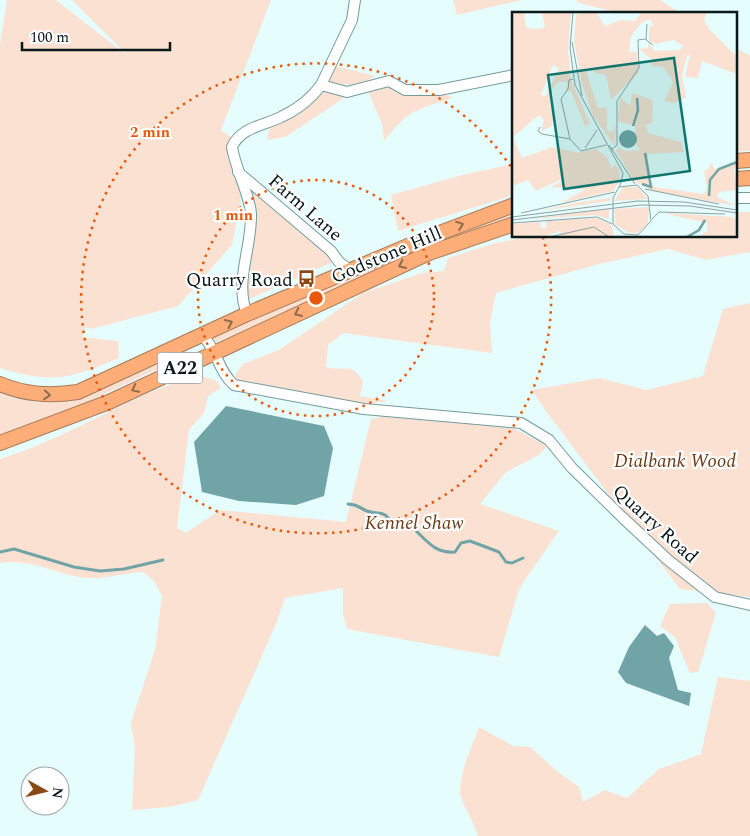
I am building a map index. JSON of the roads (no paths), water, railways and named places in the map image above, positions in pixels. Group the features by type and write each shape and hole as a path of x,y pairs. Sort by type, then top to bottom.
{"highway":[{"name":"Godstone Hill","path":"0,384 17,391 54,396 78,392 247,314 429,237 512,206"},
{"name":"Godstone Hill","path":"0,443 109,402 214,351 429,253 512,225"}],"street":[{"path":"247,314 241,290 250,240 251,212 232,146 235,139 241,133 281,117 315,94 352,20 356,0"},
{"path":"321,85 347,92 389,81 405,90 439,90 512,75"},
{"name":"Farm Lane","path":"238,172 331,250 339,262 350,270"},
{"name":"Quarry Road","path":"202,335 209,342 226,378 234,385 364,409 521,423 549,440 572,468 622,517 668,560 715,598 750,605"}],"water":[{"path":"226,406 324,426 333,448 324,496 296,505 239,501 202,492 194,442"},
{"path":"645,625 657,636 664,633 674,646 669,658 678,690 691,693 689,706 626,683 618,672 629,647"}],"waterway":[{"path":"348,504 383,514 392,523 405,522 439,550 455,552 461,543 470,541 499,552 506,562 512,563 523,558"},
{"path":"0,552 14,549 74,567 100,571 124,569 163,560"}],"place":[{"name":"Quarry Road","path":"307,279"}],"park label":[{"name":"Dialbank Wood","path":"675,460"},
{"name":"Kennel Shaw","path":"414,522"}]}
